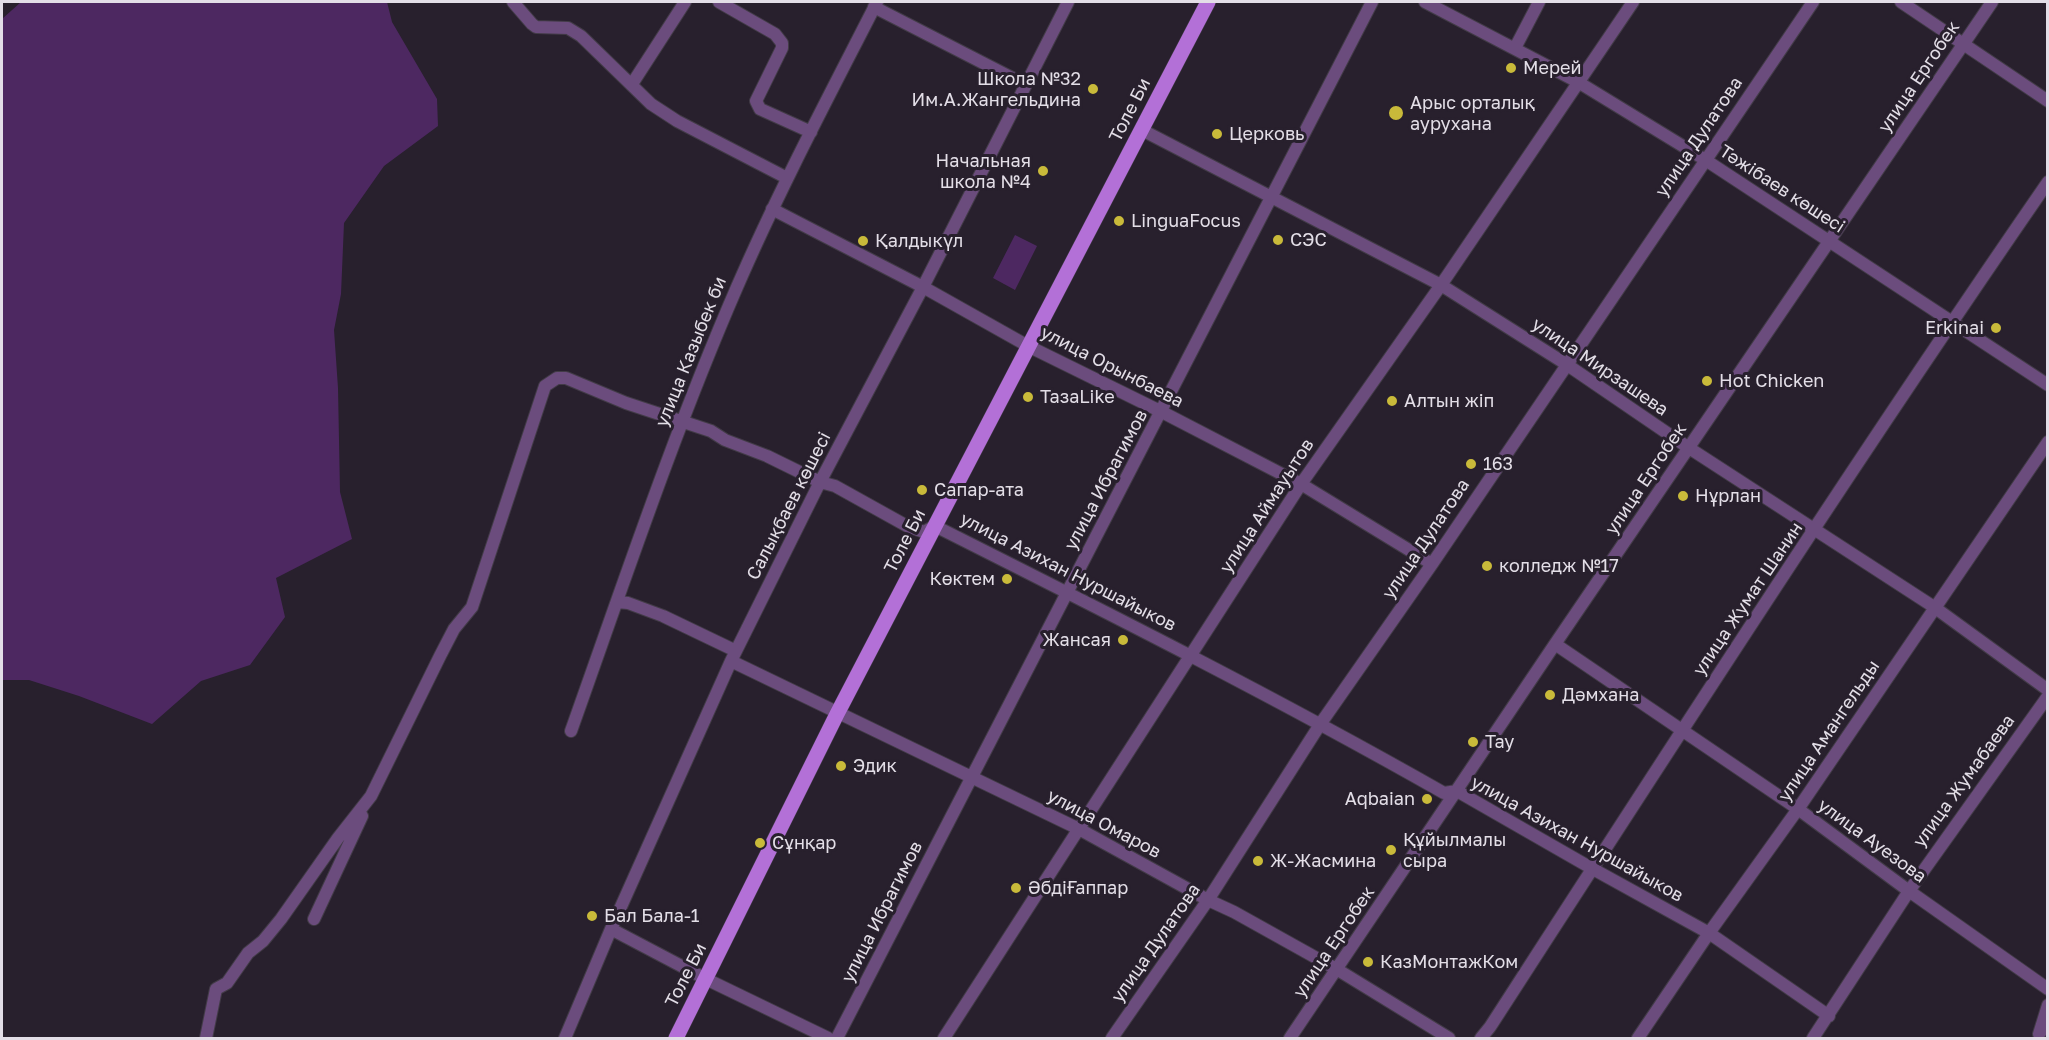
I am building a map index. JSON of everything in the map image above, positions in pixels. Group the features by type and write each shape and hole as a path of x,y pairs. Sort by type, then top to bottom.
{"main road":[{"name":"Толе Би","path":"676,1038 837,714 1208,2"}],"street":[{"path":"513,2 536,27 568,28 581,36 651,104 677,121 787,178"},
{"path":"632,84 685,2"},
{"path":"719,2 775,34 782,43 782,48 756,101 760,109 811,132"},
{"name":"Салықбаев көшесі","path":"566,1038 734,656 820,482 1068,2"},
{"name":"улица Ибрагимов","path":"837,1038 1372,2"},
{"name":"Тәжібаев көшесі","path":"1425,2 1578,82 1704,159 2048,385"},
{"path":"1515,48 1539,2"},
{"name":"улица Аймауытов","path":"944,1038 1301,484 1441,285 1634,2"},
{"name":"улица Дулатова","path":"1112,1038 1208,900 1321,723 1432,564 1704,159 1813,2"},
{"path":"1901,2 2048,101"},
{"name":"улица Ергобек","path":"1290,1038 1992,2"},
{"path":"876,4 1024,84"},
{"name":"улица Казыбек би","path":"571,731 681,422 736,289 787,178 876,4"},
{"name":"улица Мирзашева","path":"1142,130 1441,285 1566,364 1689,448 1934,607 2048,690"},
{"name":"улица Жумат Шанин","path":"1481,1038 1490,1028 1952,321 2048,182"},
{"name":"улица Орынбаева","path":"772,209 923,286 1028,346 1301,484 1432,564"},
{"name":"улица Азихан Нуршайыков","path":"206,1038 216,989 227,983 248,952 263,941 281,919 338,838 371,796 454,629 472,607 545,386 557,378 566,378 626,403 711,431 725,440 767,456 820,482 835,486 907,526 924,532 935,525 1192,655 1321,723 1444,793 1457,791 1709,933 1829,1016"},
{"name":"улица Амангельды","path":"1638,1038 1709,933 1798,809 2048,442"},
{"name":"улица Омаров","path":"617,602 628,603 663,616 837,714 1079,829 1338,970 1449,1038"},
{"name":"улица Ауезова","path":"1555,644 1798,809 2048,989"},
{"name":"улица Жумабаева","path":"1813,1038 1909,891 2048,696"},
{"path":"314,919 371,796"},
{"path":"612,929 706,979 828,1038"},
{"path":"2048,1005 2039,1034 2048,1023"}],"shaded area":[{"path":"21,2 387,2 392,22 437,99 438,126 384,166 344,223 341,294 334,330 338,388 340,492 352,539 276,578 285,617 250,665 201,681 152,724 29,680 2,680 2,19"},
{"path":"1015,235 1037,246 1015,290 993,278"}],"place":[{"name":"Мерей","path":"1511,68"},
{"name":"Школа №32 Им.А.Жангельдина","path":"1093,89"},
{"name":"Арыс орталық аурухана","path":"1396,113"},
{"name":"Церковь","path":"1217,134"},
{"name":"Начальная школа №4","path":"1043,171"},
{"name":"LinguaFocus","path":"1119,221"},
{"name":"СЭС","path":"1278,240"},
{"name":"Қалдыкүл","path":"863,241"},
{"name":"Erkinai","path":"1996,328"},
{"name":"Hot Chicken","path":"1707,381"},
{"name":"ТазаLike","path":"1028,397"},
{"name":"Алтын жіп","path":"1392,401"},
{"name":"163","path":"1471,464"},
{"name":"Сапар-ата","path":"922,490"},
{"name":"Нұрлан","path":"1683,496"},
{"name":"колледж №17","path":"1487,566"},
{"name":"Көктем","path":"1007,579"},
{"name":"Жансая","path":"1123,640"},
{"name":"Дәмхана","path":"1550,695"},
{"name":"Тау","path":"1473,742"},
{"name":"Эдик","path":"841,766"},
{"name":"Aqbaian","path":"1427,799"},
{"name":"Cұнқар","path":"760,843"},
{"name":"Құйылмалы сыра","path":"1391,850"},
{"name":"Ж-Жасмина","path":"1258,861"},
{"name":"ӘбдіҒаппар","path":"1016,888"},
{"name":"Бал Бала-1","path":"592,916"},
{"name":"КазМонтажКом","path":"1368,962"}]}
